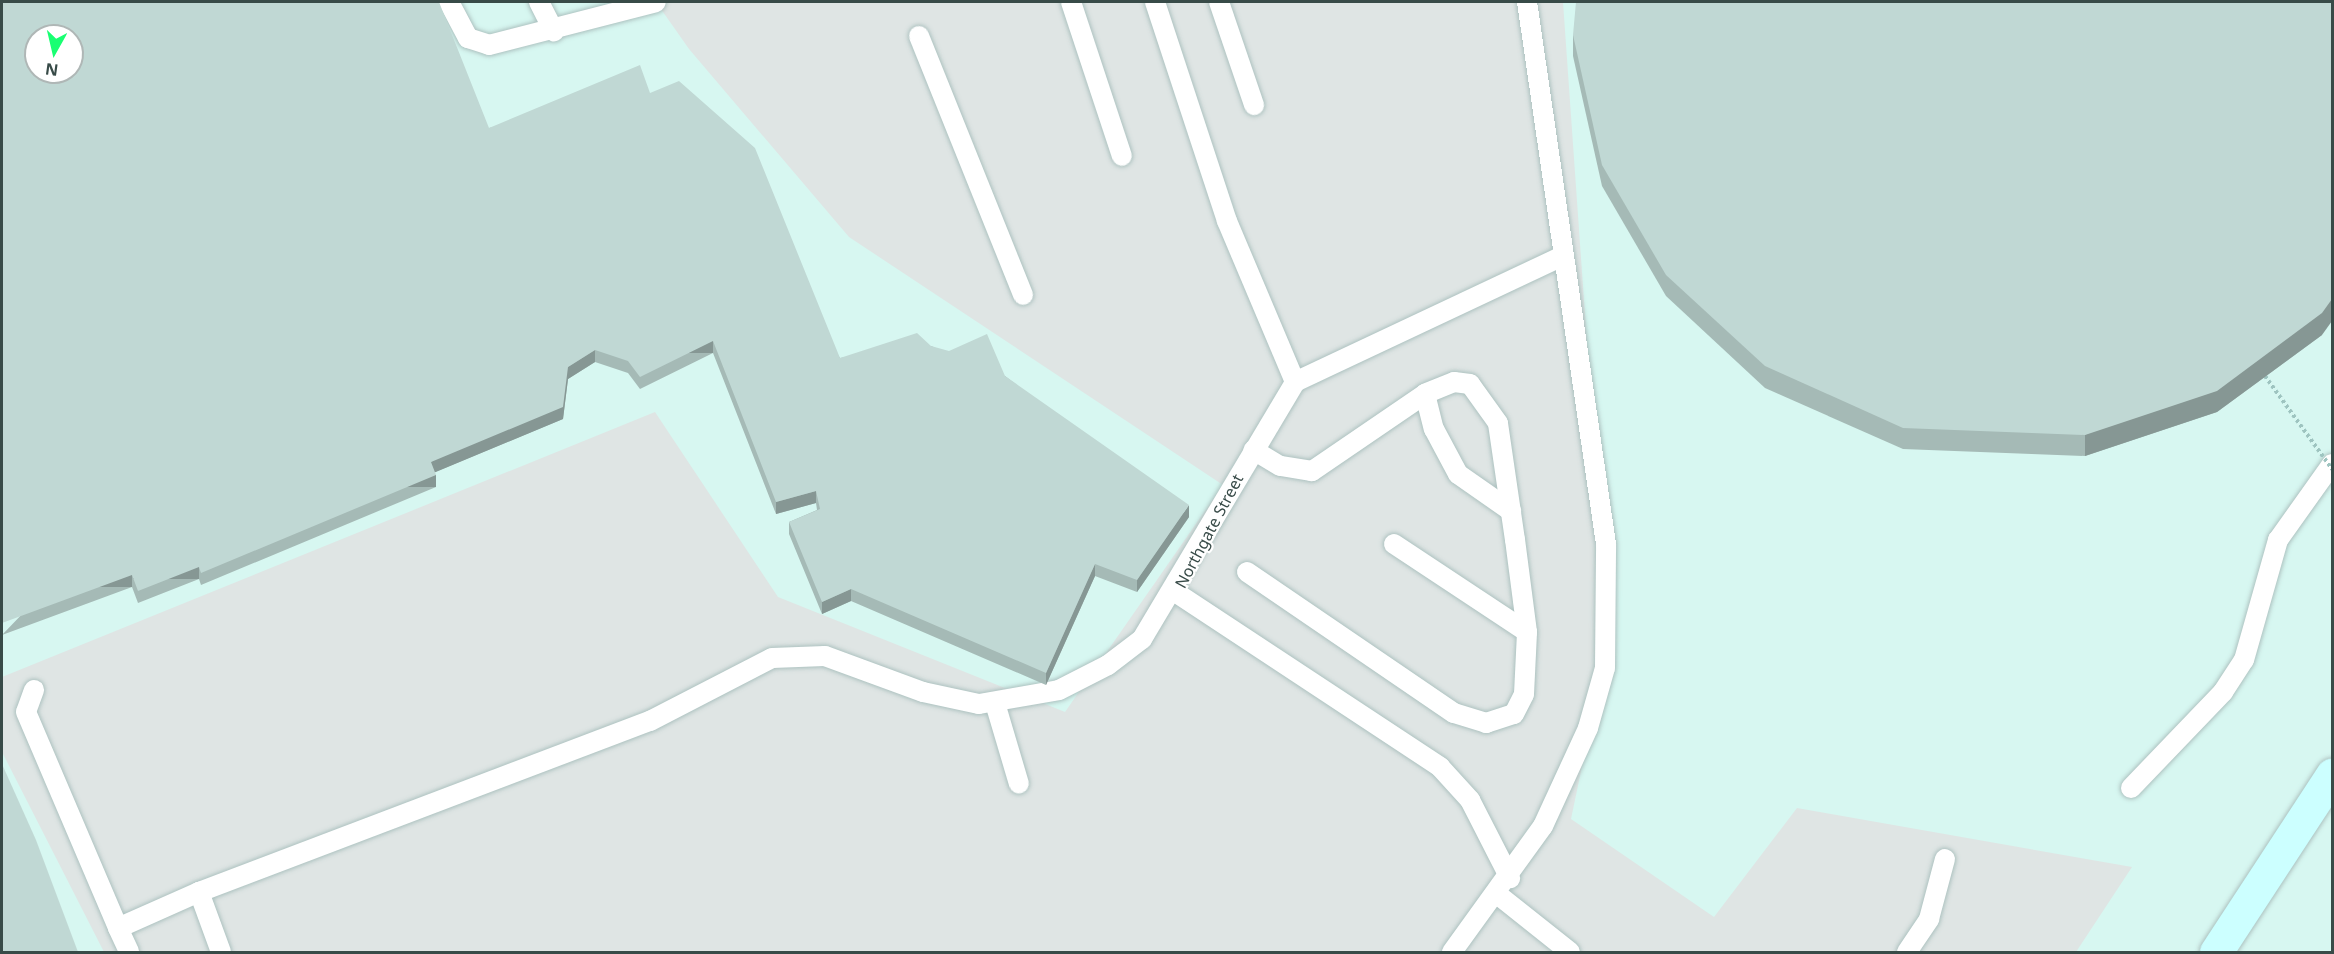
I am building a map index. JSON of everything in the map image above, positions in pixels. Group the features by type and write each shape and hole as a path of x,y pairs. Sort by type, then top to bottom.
{"main road":[{"path":"2216,952 2332,776"}],"lane":[{"path":"449,2 468,38 481,44 554,31 656,2"},
{"path":"539,2 554,31"},
{"path":"1071,2 1122,156"},
{"path":"1155,2 1227,221 1295,382 1561,257"},
{"path":"1220,2 1254,105"},
{"path":"1452,952 1510,878 1567,779 1605,668 1606,544 1561,257 1527,2"},
{"path":"919,36 1023,295"},
{"name":"Northgate Street","path":"1295,382 1253,450 1175,592 1440,767 1470,800 1510,878"},
{"path":"1246,572 1454,713 1486,723 1514,714 1524,694 1527,632 1498,423 1470,384 1454,382 1425,394 1312,471 1280,466 1253,450"},
{"path":"1425,394 1434,429 1458,474 1511,511"},
{"path":"2131,788 2223,692 2244,660 2278,540 2332,464"},
{"path":"1394,544 1527,632"},
{"path":"118,928 199,892 650,721 772,658 825,656 923,692 995,703 1059,690 1098,671 1142,639 1175,592"},
{"path":"34,690 27,712 129,952"},
{"path":"995,703 1019,784"},
{"path":"1907,952 1929,919 1946,859"},
{"path":"199,892 221,952"},
{"path":"1497,894 1570,952"}],"path":[{"path":"2265,376 2332,469"}],"shaded area":[{"path":"2,2 2332,2 2332,952 2,952"},
{"path":"656,2 1563,2 1608,642 1571,819 1714,917 1797,808 2132,867 2076,952 104,952 2,752 2,677 655,412 778,597 1065,712 1223,485 849,237 689,49"}],"building":[{"path":"2,2 439,2 489,128 640,65 650,93 679,81 755,148 840,358 917,333 931,346 949,351 987,334 1005,376 1189,505 1137,580 1095,564 1046,673 851,589 822,602 789,522 820,509 816,491 776,502 713,341 640,377 628,361 595,350 568,367 563,407 431,462 436,475 201,573 199,567 138,591 132,575 2,623"},
{"path":"1576,2 2332,2 2332,299 2322,313 2217,391 2085,435 1903,428 1765,366 1666,275 1602,165 1573,35"},
{"path":"2,764 36,840 78,952 2,952"}]}
